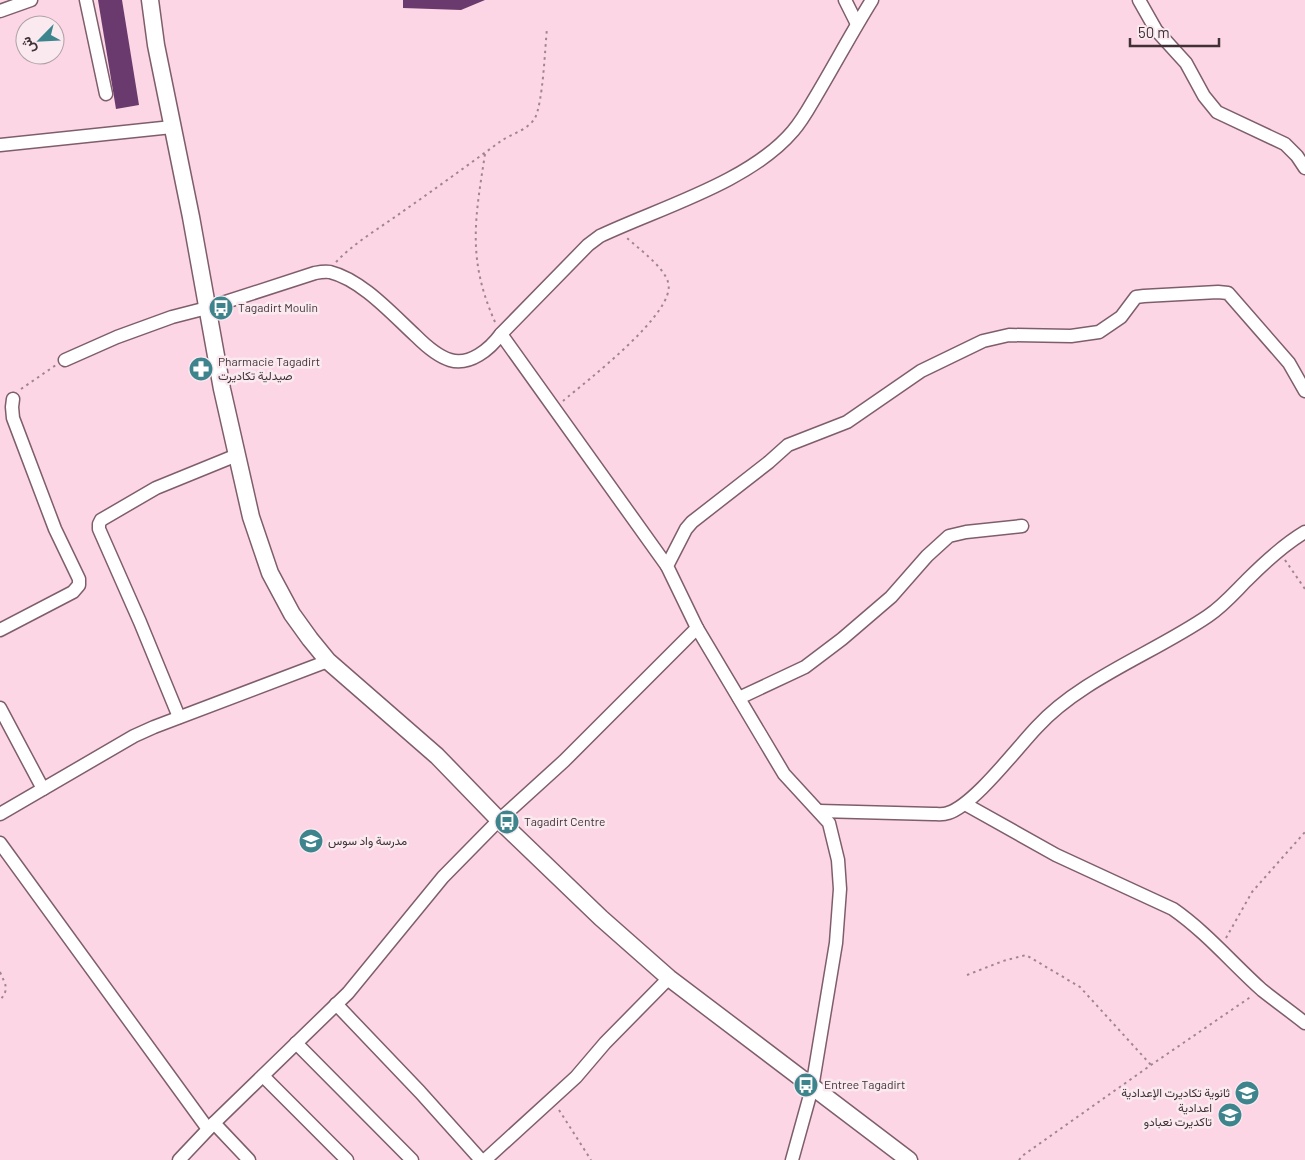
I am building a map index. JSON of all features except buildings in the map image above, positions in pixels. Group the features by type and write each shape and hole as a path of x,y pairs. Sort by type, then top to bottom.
{"street":[{"path":"0,11 31,0"},
{"path":"86,0 106,94"},
{"path":"150,0 156,45 191,217 222,389 251,517 270,573 292,614 328,661 437,756 499,820 601,918 669,978 909,1160"},
{"path":"845,0 857,24"},
{"path":"65,360 150,324 207,308 315,273 328,272 342,276 374,298 428,347 450,360 462,362 483,353 588,245 600,236 731,178 786,140 795,130 835,65 872,0"},
{"path":"1139,0 1156,30 1186,63 1204,96 1216,112 1286,144 1305,168"},
{"path":"0,145 172,127"},
{"path":"667,566 686,529 692,522 770,462 788,445 847,422 912,376 983,341 1009,335 1071,336 1099,332 1121,317 1129,305 1139,296 1228,293 1289,363 1305,391"},
{"path":"501,334 667,566 697,628 784,774 829,823 838,860 840,890 836,943 812,1088 792,1160"},
{"path":"0,630 73,592 79,585 79,579 55,529 13,418 13,399"},
{"path":"179,717 99,529 99,524 101,520 156,488 237,455"},
{"path":"739,698 805,667 842,639 891,597 942,540 949,536 966,532 1022,526"},
{"path":"819,811 946,814 966,804 1054,711 1106,675 1210,615 1226,602 1262,564 1305,532"},
{"path":"179,1160 211,1126 348,993 443,877 499,820 564,761 697,628"},
{"path":"0,814 134,736 328,661"},
{"path":"0,708 43,789"},
{"path":"966,804 1056,855 1173,909 1220,949 1262,989 1305,1023"},
{"path":"0,843 211,1126 249,1160"},
{"path":"485,1160 576,1078 605,1044 669,978"},
{"path":"336,1004 420,1092 481,1160"},
{"path":"296,1043 412,1160"},
{"path":"263,1076 347,1160"}],"path":[{"path":"328,272 336,261 361,240 503,140 527,126 534,119 538,110 547,28"},
{"path":"485,154 476,215 476,261 486,302 501,334"},
{"path":"554,410 636,340 668,298 670,289 662,270 616,228"},
{"path":"13,399 24,386 65,360"},
{"path":"1279,550 1305,589"},
{"path":"1220,949 1252,892 1305,832"},
{"path":"967,975 1026,954 1080,988 1151,1065"},
{"path":"0,972 6,989 5,994 0,1000"},
{"path":"1019,1160 1151,1065 1262,989"},
{"path":"552,1099 592,1160"}],"place":[{"name":"Tagadirt Moulin","path":"221,308"},
{"name":"Pharmacie Tagadirt صيدلية تكاديرت","path":"201,369"},
{"name":"Tagadirt Centre","path":"507,822"},
{"name":"مدرسة واد سوس","path":"311,841"},
{"name":"Entree Tagadirt","path":"806,1085"},
{"name":"ثانوية تكاديرت الإعدادية","path":"1247,1093"},
{"name":"اعدادية تاكديرت نعبادو","path":"1230,1115"}]}
